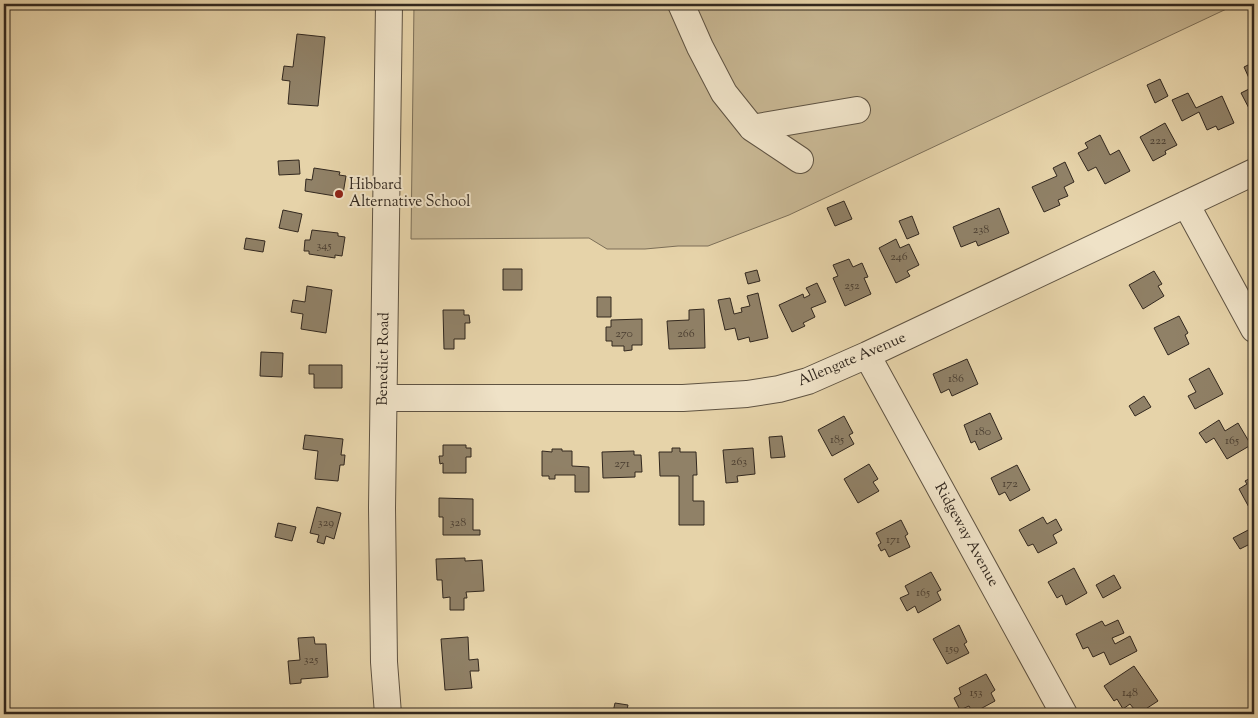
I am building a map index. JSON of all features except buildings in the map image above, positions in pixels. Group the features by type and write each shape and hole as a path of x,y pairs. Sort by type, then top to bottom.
{"street":[{"name":"Benedict Road","path":"388,714 384,662 382,508 389,4"},
{"path":"681,4 700,47 724,93 752,128 800,160"},
{"path":"752,128 857,110"},
{"name":"Allengate Avenue","path":"384,398 682,398 747,394 779,389 808,381 867,355 1254,172"},
{"path":"1186,204 1254,330"},
{"name":"Ridgeway Avenue","path":"867,355 1064,714"}],"shaded area":[{"path":"414,4 1237,4 789,215 708,246 607,249 589,238 411,239"}],"place":[{"name":"Hibbard Alternative School","path":"339,194"}]}
